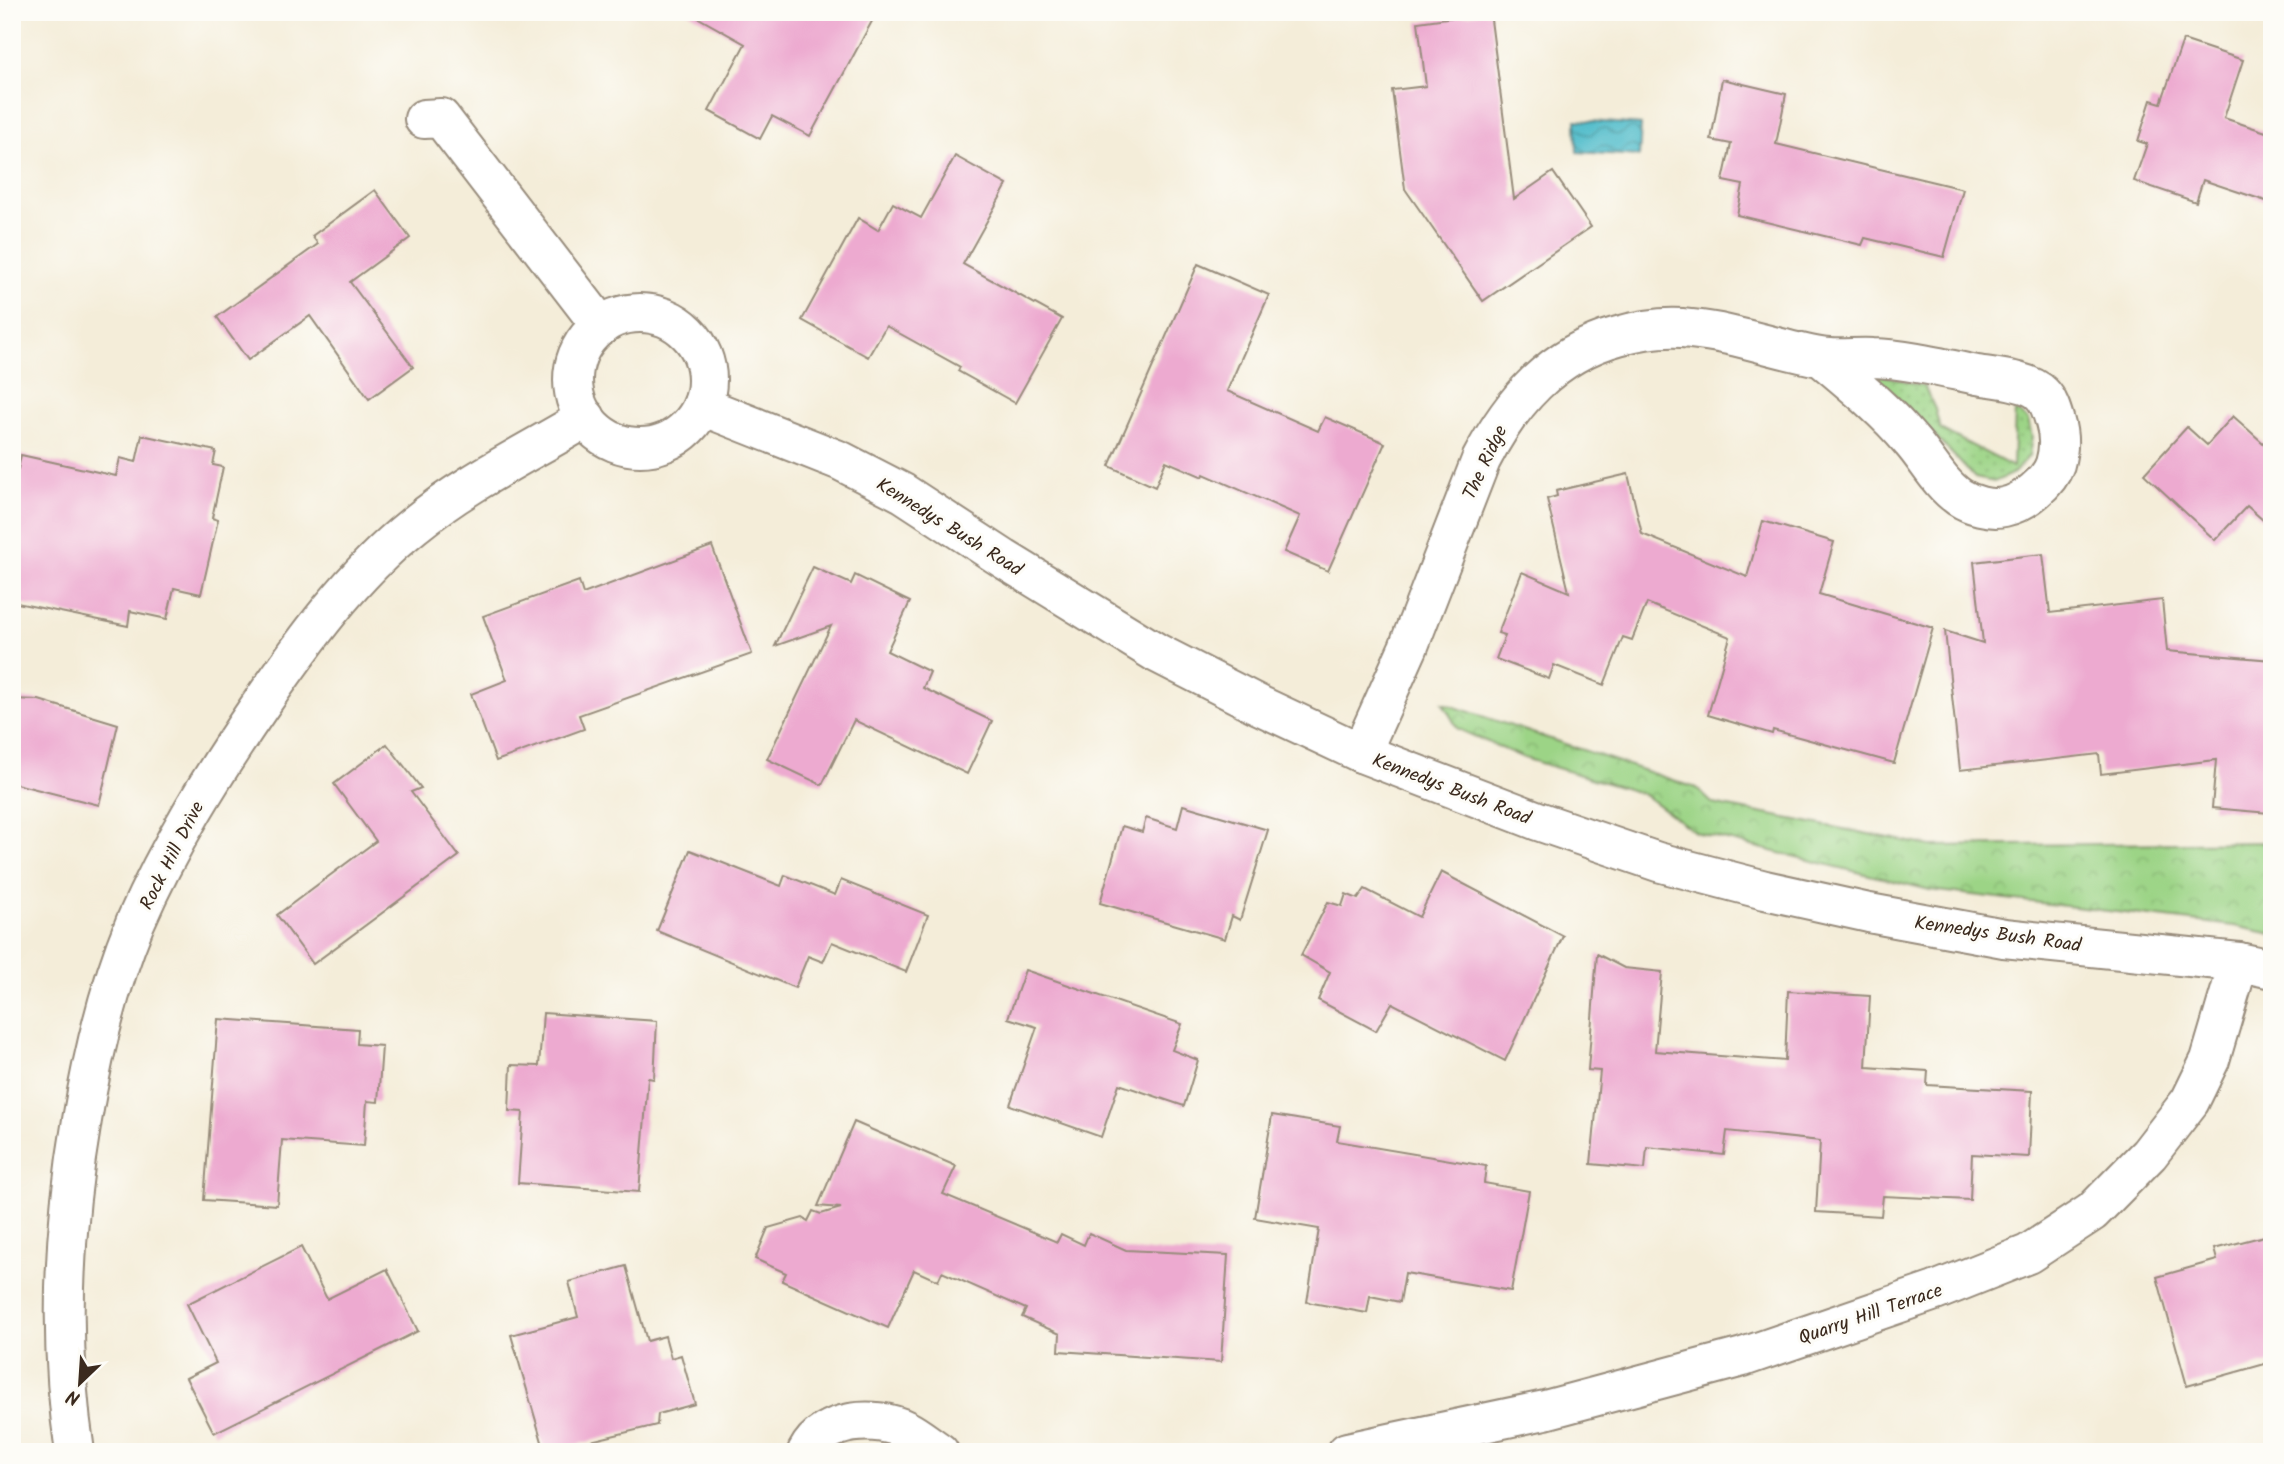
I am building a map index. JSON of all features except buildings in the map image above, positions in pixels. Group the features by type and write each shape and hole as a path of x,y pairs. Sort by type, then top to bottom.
{"street":[{"path":"424,119 441,118 601,326"},
{"path":"642,313 669,320 681,327 700,349 707,377 702,406 692,423 677,436 658,445 628,446 608,439 586,418 575,395 574,369 583,344 601,326 613,318 642,313"},
{"name":"The Ridge","path":"1361,753 1408,648 1481,460 1511,410 1539,378 1574,354 1617,336 1657,329 1688,328 1822,358 1875,358 2016,381 2041,392 2051,408 2059,435 2055,464 2044,482 2024,498 2004,507 1981,507 1959,497 1885,413 1822,358"},
{"name":"Kennedys Bush Road","path":"702,406 841,461 903,494 1157,653 1361,753 1538,821 1658,862 1869,913 2004,938 2255,965"},
{"name":"Rock Hill Drive","path":"75,1452 68,1406 64,1280 71,1185 88,1083 108,999 135,925 169,852 219,764 305,640 368,567 413,526 464,490 586,418"},
{"name":"Quarry Hill Terrace","path":"1347,1452 1545,1410 1743,1357 1935,1291 2028,1254 2092,1212 2149,1154 2190,1101 2255,965"},
{"path":"807,1452 811,1443 837,1426 872,1420 905,1429 939,1452"}],"green space":[{"path":"1871,372 1924,386 1935,409 1940,429 2013,467 2015,410 2028,420 2032,437 2029,456 2014,473 1994,482 1975,478"},
{"path":"1443,703 1696,788 1713,804 1931,846 2272,842 2272,934 2234,926 1930,890 1695,832 1643,794 1524,758 1458,729"}],"water":[{"path":"1576,120 1641,125 1639,156 1577,152"}]}
